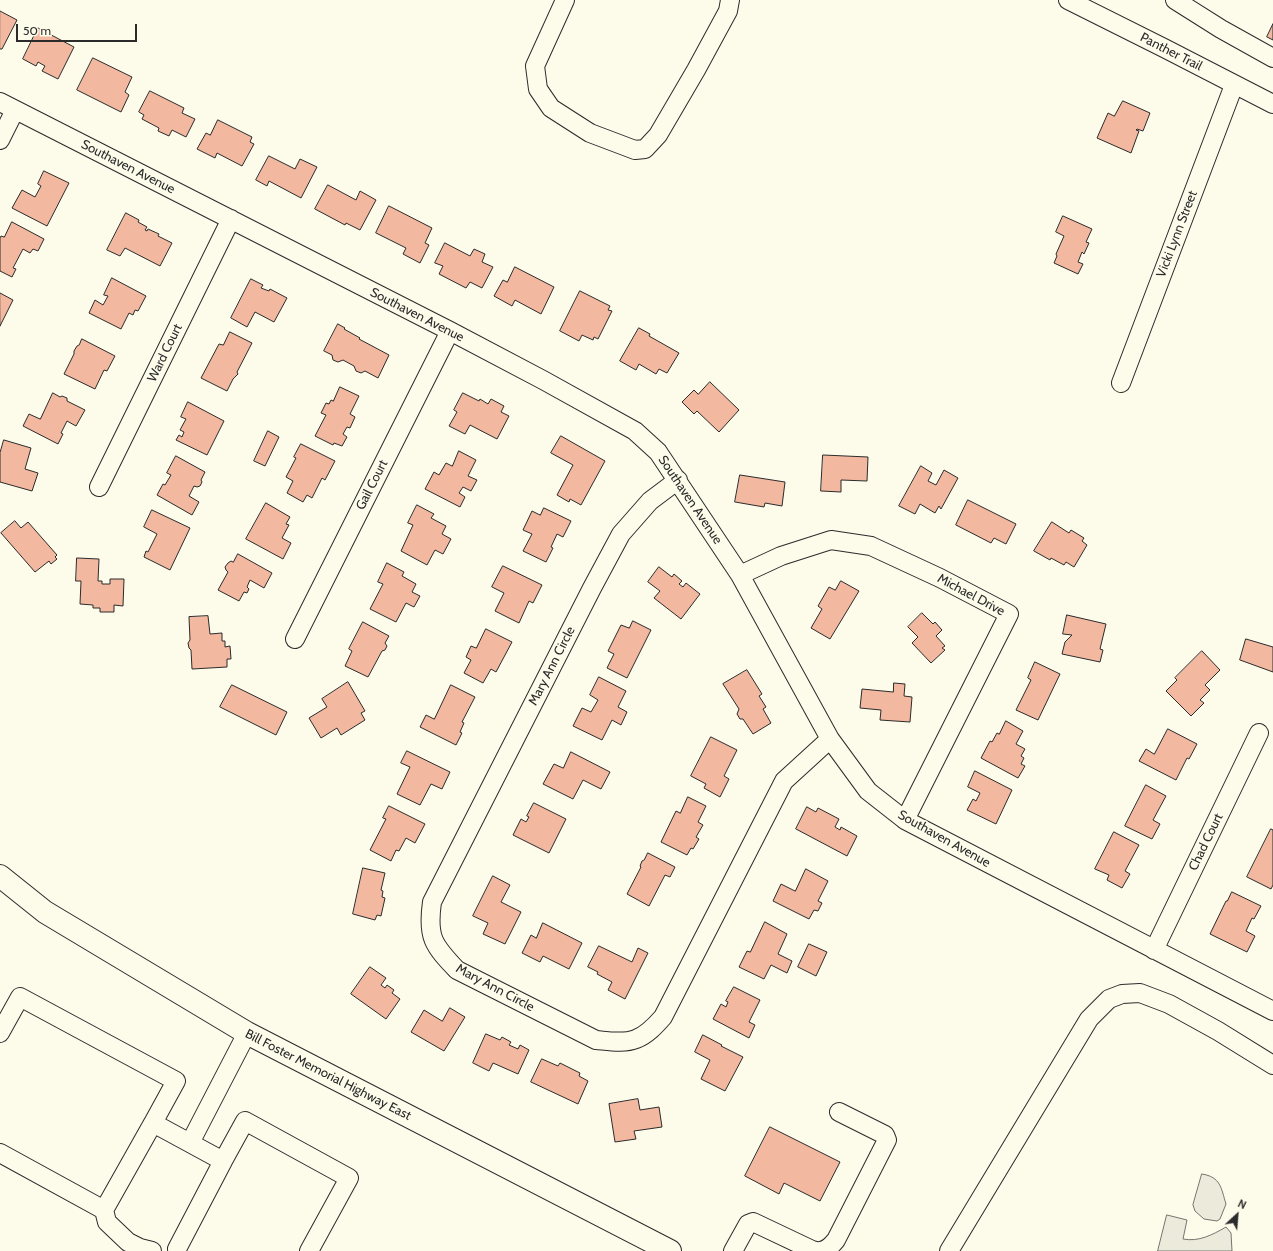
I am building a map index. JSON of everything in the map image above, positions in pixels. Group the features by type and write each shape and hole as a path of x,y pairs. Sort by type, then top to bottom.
{"main road":[{"name":"Bill Foster Memorial Highway East","path":"0,876 45,912 247,1034 670,1251"}],"street":[{"path":"565,0 535,66 538,88 551,108 590,133 635,150 645,149 658,135 725,17 730,0"},
{"name":"Panther Trail","path":"1068,0 1273,104"},
{"path":"1175,0 1221,29 1273,58"},
{"name":"Vicki Lynn Street","path":"1121,383 1234,84"},
{"path":"0,140 8,106"},
{"name":"Southaven Avenue","path":"8,106 450,331 635,431 658,452 740,575 830,740 868,791 905,820 1273,1011"},
{"name":"Ward Court","path":"99,487 231,219"},
{"name":"Gail Court","path":"294,638 450,331"},
{"name":"Mary Ann Circle","path":"678,480 650,501 621,534 432,902 430,918 431,934 441,953 457,970 596,1040 616,1042 636,1039 651,1030 663,1017 784,781 830,740"},
{"name":"Michael Drive","path":"740,575 781,556 831,540 871,546 940,578 1009,614 905,820"},
{"name":"Chad Court","path":"1154,950 1259,733"},
{"path":"949,1251 1089,1019 1109,999 1122,994 1140,993 1169,1004 1218,1031 1273,1065"},
{"path":"0,1033 20,997 176,1081 104,1210 107,1222 128,1242 140,1248 152,1251"},
{"path":"190,1143 247,1034"},
{"path":"821,1251 826,1250 836,1240 887,1140 885,1135 839,1112"},
{"path":"176,1250 245,1121 349,1178 309,1251"},
{"path":"153,1123 223,1161"},
{"path":"0,1153 104,1210"},
{"path":"733,1251 748,1224 753,1222 816,1251"}],"shaded area":[{"path":"1202,1174 1208,1175 1217,1181 1223,1193 1226,1204 1220,1219 1217,1221 1204,1219 1195,1211 1193,1205"},
{"path":"1167,1215 1187,1220 1183,1239 1200,1239 1226,1227 1231,1233 1232,1251 1158,1251"}],"building":[{"path":"0,11 17,20 2,49 0,49"},
{"path":"1273,24 1273,40 1267,37"},
{"path":"38,28 74,47 58,79 42,71 45,66 38,62 36,66 23,59"},
{"path":"93,58 132,77 125,92 129,95 121,112 77,90"},
{"path":"150,91 184,108 182,113 195,119 186,137 172,130 169,136 158,131 159,128 142,119 144,115 139,112"},
{"path":"1123,101 1150,113 1143,131 1136,130 1139,131 1131,153 1097,138 1108,113 1114,116"},
{"path":"218,120 252,137 250,142 254,144 242,166 217,153 215,158 197,149 206,133 210,135"},
{"path":"269,156 295,169 300,159 317,167 301,198 269,181 267,186 256,180"},
{"path":"44,171 69,183 47,226 12,208 22,190 35,197 41,186 38,184"},
{"path":"328,185 356,200 360,191 376,200 360,230 346,223 345,225 315,209"},
{"path":"389,206 432,228 425,243 429,245 420,263 403,254 406,248 376,233"},
{"path":"126,213 139,220 138,222 147,227 145,230 147,231 148,229 159,234 158,236 172,243 160,266 125,248 120,256 107,250"},
{"path":"1063,216 1092,229 1086,242 1089,243 1084,254 1082,252 1078,262 1083,264 1078,274 1054,263 1057,256 1056,254 1064,236 1056,232"},
{"path":"12,222 44,239 38,251 33,249 30,253 23,249 13,268 16,269 12,277 0,271 0,238 1,236 4,237"},
{"path":"445,243 470,256 474,249 485,254 482,262 493,267 482,288 470,282 466,288 439,274 443,266 435,263"},
{"path":"515,267 554,287 541,314 515,300 512,306 494,296 503,280 507,282"},
{"path":"112,278 146,296 138,311 135,310 133,315 129,313 121,329 89,313 95,300 103,305 108,296 104,295"},
{"path":"251,279 263,285 261,288 269,291 270,289 287,298 274,322 255,312 247,327 231,318"},
{"path":"580,291 610,306 608,310 612,311 598,339 594,337 593,340 582,335 579,341 560,331"},
{"path":"0,293 13,300 0,326"},
{"path":"338,324 360,338 359,339 389,355 378,378 365,371 361,373 356,371 354,366 343,360 338,362 333,360 332,355 324,351"},
{"path":"639,328 650,334 649,336 679,353 667,373 659,369 656,374 639,364 636,370 620,361"},
{"path":"230,332 252,343 237,372 238,374 233,379 227,391 201,378 219,344 223,345"},
{"path":"82,339 115,356 107,371 104,370 95,389 64,374 74,351"},
{"path":"710,382 739,410 719,432 697,411 694,414 682,402 694,390 698,394"},
{"path":"340,387 359,396 350,414 355,417 350,428 347,427 343,434 347,437 342,446 334,443 333,445 315,436 326,415 321,413 326,403 329,404 331,400 333,401"},
{"path":"53,393 60,397 62,396 67,398 67,401 85,410 76,426 67,421 61,433 63,434 58,444 23,426 29,414 40,419"},
{"path":"463,393 479,401 480,399 488,404 491,399 504,406 501,412 509,416 497,439 470,425 465,434 449,426 457,412 454,410"},
{"path":"188,402 224,421 207,455 176,440 179,435 182,437 184,432 180,430 186,419 181,417"},
{"path":"268,431 279,437 265,466 254,461"},
{"path":"561,436 605,461 581,505 570,499 569,502 557,495 573,465 551,453"},
{"path":"4,440 31,448 25,469 38,473 32,491 0,482 0,453"},
{"path":"301,444 335,461 325,480 322,478 312,498 307,495 303,502 287,493 293,481 286,477 296,458 294,457"},
{"path":"459,451 476,460 468,476 477,480 471,491 463,487 459,493 465,497 460,507 425,489 434,472 439,475 446,463 452,466"},
{"path":"823,455 868,457 867,481 841,480 841,492 821,491"},
{"path":"176,456 205,472 200,486 194,486 189,496 199,502 192,515 157,495 163,484 165,485 171,475 167,473"},
{"path":"921,466 932,473 928,481 936,485 944,470 958,478 941,509 939,506 935,513 920,504 915,514 899,506"},
{"path":"740,475 785,482 782,506 765,503 764,507 735,502"},
{"path":"968,500 1016,524 1006,544 994,538 991,543 956,525"},
{"path":"266,503 290,517 286,524 289,525 282,538 291,543 283,559 246,539"},
{"path":"417,505 434,514 431,518 446,526 442,534 451,539 443,554 435,550 427,565 401,551 413,525 408,523"},
{"path":"544,508 571,521 563,537 557,534 551,547 553,548 546,562 523,551 532,534 523,530 532,511 540,515"},
{"path":"152,510 190,528 170,570 144,557 146,551 148,552 157,534 144,527"},
{"path":"15,521 21,528 28,522 57,555 55,557 57,559 51,564 49,561 35,572 1,533"},
{"path":"1052,522 1069,533 1071,530 1084,538 1082,541 1087,545 1074,567 1066,562 1064,565 1051,558 1050,560 1034,551"},
{"path":"238,554 272,573 264,588 250,580 247,587 249,589 247,593 244,592 239,601 218,590 228,572 225,567 231,561 233,562"},
{"path":"77,558 99,559 98,581 102,581 102,584 110,584 110,579 124,579 123,606 114,605 114,612 100,612 100,608 93,608 93,605 80,604 81,581 76,581"},
{"path":"387,563 404,572 402,576 416,584 412,592 420,596 414,607 406,603 396,622 370,609 383,584 378,582"},
{"path":"503,566 542,585 533,603 529,601 519,623 495,611 504,593 492,587"},
{"path":"659,567 672,577 674,574 682,581 679,584 683,587 686,583 700,594 681,619 654,598 660,591 648,582"},
{"path":"841,581 859,591 830,639 811,628 822,609 818,606 829,587 835,590"},
{"path":"922,613 933,624 935,622 942,630 936,636 945,646 942,648 945,650 931,663 912,643 918,637 908,627"},
{"path":"1067,615 1106,624 1100,649 1103,650 1100,662 1062,654 1065,642 1072,635 1063,634"},
{"path":"208,616 210,634 222,633 222,641 225,641 225,647 230,646 231,659 227,659 227,667 192,669 191,650 188,643 190,640 189,617"},
{"path":"633,621 651,630 627,678 607,668 614,654 608,651 621,625 629,628"},
{"path":"363,622 389,636 385,643 387,646 385,650 382,651 368,677 345,666 352,651 349,649"},
{"path":"486,629 512,642 496,672 491,669 483,683 464,673 471,660 466,657 471,646 476,648"},
{"path":"1246,639 1273,647 1273,672 1240,660"},
{"path":"1202,651 1220,670 1205,685 1210,690 1200,700 1204,703 1191,716 1166,691 1177,680 1175,678"},
{"path":"1035,662 1060,674 1038,720 1016,710 1031,680 1028,678"},
{"path":"747,670 762,694 759,696 766,707 763,709 771,723 753,734 743,719 740,719 737,714 739,709 723,684"},
{"path":"599,677 626,691 618,707 627,712 621,725 612,720 602,740 573,726 582,708 591,712 598,700 590,695"},
{"path":"348,682 365,711 361,713 365,720 341,735 337,728 321,738 309,718 327,707 322,699"},
{"path":"894,683 905,684 904,696 912,697 910,722 880,720 881,710 860,708 862,689 893,692"},
{"path":"232,685 287,712 276,735 220,707"},
{"path":"451,685 475,697 462,722 464,723 460,732 462,733 456,745 420,727 426,715 434,719"},
{"path":"1006,721 1023,731 1016,744 1025,749 1021,756 1024,758 1021,764 1025,766 1018,778 981,758 990,741 992,742 997,733 999,734"},
{"path":"1168,729 1197,744 1189,759 1187,758 1176,780 1139,761 1146,749 1154,754"},
{"path":"711,737 737,750 724,776 729,779 720,797 704,788 706,784 691,776"},
{"path":"407,751 450,772 442,789 431,784 420,805 397,794 410,767 401,763"},
{"path":"571,752 610,772 601,789 583,780 573,799 543,784 554,764 563,768"},
{"path":"975,771 1012,790 996,824 967,810 973,799 976,801 980,793 968,787"},
{"path":"1146,785 1166,796 1153,820 1160,824 1152,839 1125,826"},
{"path":"688,797 706,806 698,822 703,825 696,837 699,839 687,855 661,842 676,811 680,813"},
{"path":"534,803 566,819 549,853 513,835 521,819 526,822 529,817 527,816"},
{"path":"389,806 425,824 415,843 406,838 399,851 396,850 391,861 370,850 386,819 383,818"},
{"path":"807,807 816,812 818,808 839,819 835,827 840,830 841,827 857,836 847,856 796,829"},
{"path":"1271,829 1273,830 1273,885 1271,889 1247,877"},
{"path":"1114,832 1139,845 1125,871 1130,874 1122,888 1107,880 1109,875 1095,869"},
{"path":"648,853 675,867 670,877 665,875 649,906 627,894 641,867 642,861"},
{"path":"363,868 385,873 381,890 383,891 382,897 385,898 381,916 377,915 375,920 353,914"},
{"path":"806,869 828,881 818,901 822,903 818,911 814,910 809,919 773,901 781,884 795,891"},
{"path":"493,876 510,885 501,902 521,912 505,944 483,934 488,923 473,916"},
{"path":"1232,892 1261,906 1254,919 1252,918 1246,931 1255,936 1247,952 1210,934"},
{"path":"765,922 787,934 778,954 792,961 787,973 771,965 764,979 739,967 747,951 750,952"},
{"path":"543,923 582,943 569,969 543,956 540,962 522,953 531,935 536,938"},
{"path":"809,944 827,952 816,976 798,967"},
{"path":"599,946 632,962 638,948 648,953 625,999 608,990 612,982 588,967"},
{"path":"370,967 386,978 381,985 385,988 387,985 394,990 392,993 400,999 386,1019 351,994"},
{"path":"734,987 760,1000 749,1022 755,1025 749,1038 713,1019 721,1004 726,1007 728,1002 726,1001"},
{"path":"450,1008 465,1017 444,1051 411,1032 424,1010 442,1021"},
{"path":"486,1034 500,1040 502,1037 511,1042 509,1045 518,1049 520,1045 529,1050 518,1074 493,1063 489,1071 473,1063"},
{"path":"703,1035 743,1057 725,1091 701,1079 710,1060 695,1052"},
{"path":"542,1059 558,1066 560,1063 580,1073 579,1076 588,1081 578,1104 531,1082"},
{"path":"638,1099 640,1110 659,1107 662,1127 634,1131 636,1139 615,1142 609,1104"},
{"path":"770,1127 840,1162 820,1201 784,1183 779,1194 745,1176"}]}
